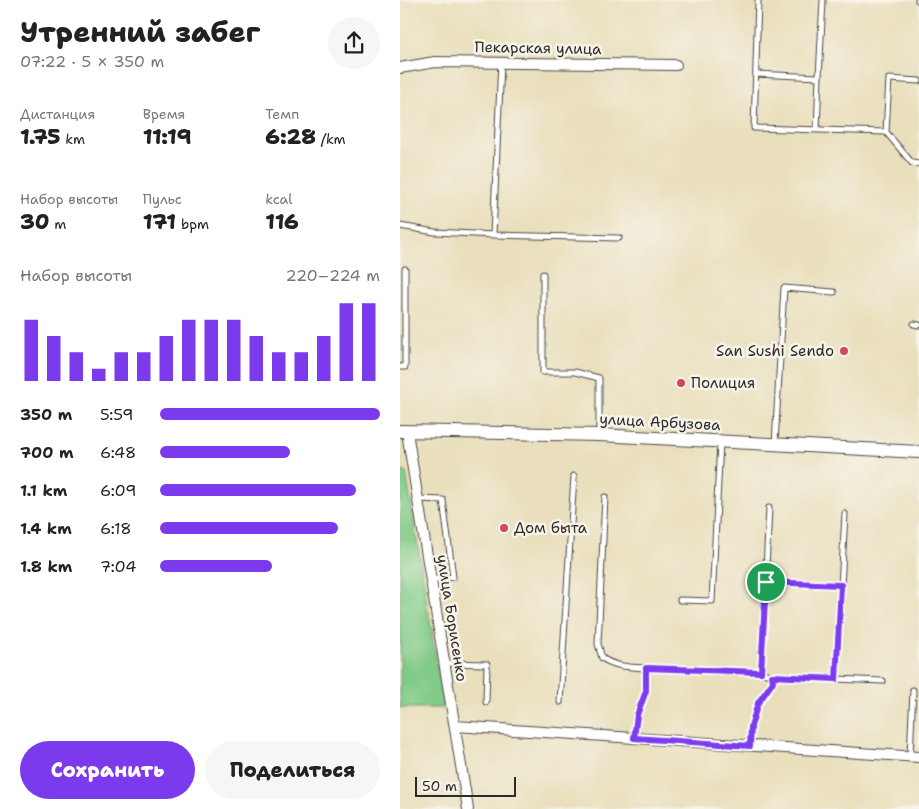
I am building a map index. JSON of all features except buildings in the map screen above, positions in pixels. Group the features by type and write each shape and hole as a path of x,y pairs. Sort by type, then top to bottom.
{"street":[{"name":"Пекарская улица","path":"400,68 435,62 676,65"},
{"name":"улица Арбузова","path":"404,432 599,435 919,452"},
{"name":"улица Борисенко","path":"404,432 418,499 468,809"},
{"path":"454,726 914,757"}],"lane":[{"path":"758,0 754,128 886,132"},
{"path":"818,130 823,0"},
{"path":"493,235 501,63"},
{"path":"756,74 819,76"},
{"path":"919,81 889,79 886,132 912,163 919,164"},
{"path":"400,226 435,232 618,238"},
{"path":"400,367 405,367 405,268"},
{"path":"543,274 543,372 575,372 599,378 599,435"},
{"path":"774,444 784,288 834,292"},
{"path":"680,600 712,601 720,442"},
{"path":"560,702 574,476"},
{"path":"605,497 599,651 602,658 619,666 761,672 772,676 883,681"},
{"path":"418,499 443,500 453,577 431,580"},
{"path":"761,672 769,508"},
{"path":"836,679 845,514"},
{"path":"766,582 841,585"},
{"path":"444,663 488,664 486,702"},
{"path":"634,738 637,715 646,691 646,668"},
{"path":"750,746 751,726 758,703 773,682 772,676"},
{"path":"913,690 914,757"}],"green space":[{"path":"400,471 406,472 444,708 400,708"}],"place":[{"name":"San Sushi Sendo","path":"844,351"},
{"name":"Полиция","path":"681,383"},
{"name":"Дом быта","path":"504,528"}],"route":[{"path":"766,582 841,585 836,679 772,676 773,682 758,703 751,726 750,746 634,738 637,715 646,691 646,668 761,672 766,582"}]}
